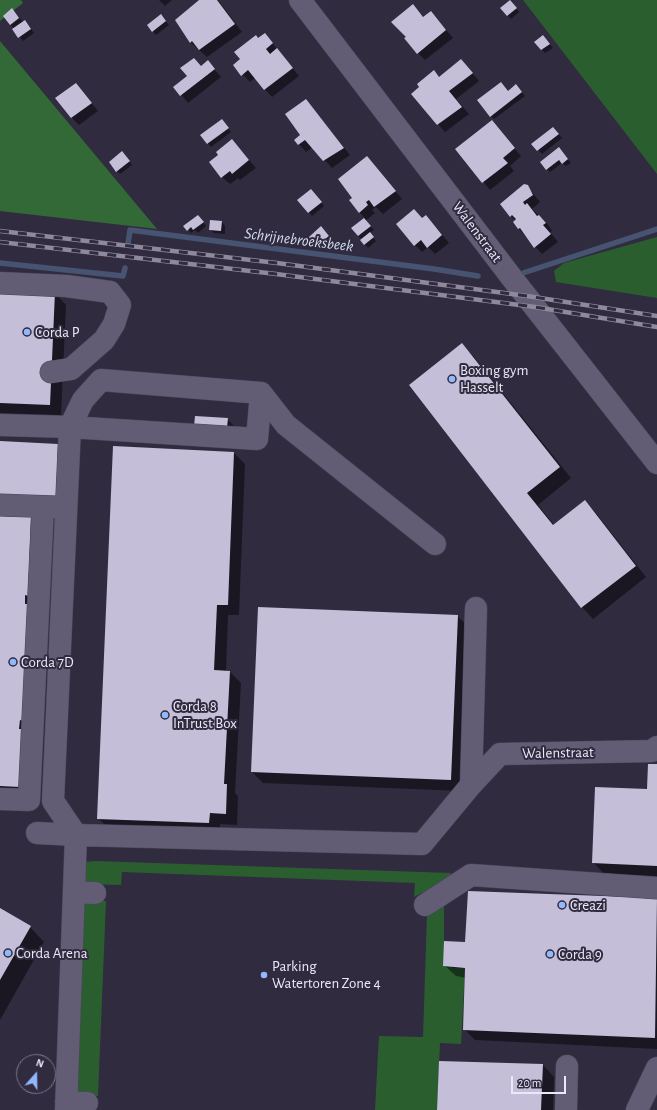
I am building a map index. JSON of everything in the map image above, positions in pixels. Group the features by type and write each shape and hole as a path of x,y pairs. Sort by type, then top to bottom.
{"street":[{"name":"Walenstraat","path":"300,0 512,278 657,463"},
{"path":"0,283 66,286 110,292 120,305 114,324 104,340 71,370 51,372"},
{"path":"73,1105 84,892 76,835 53,801 70,427 83,400 101,380 261,393 286,424 435,544"},
{"path":"0,425 70,427 257,439 261,393"},
{"path":"0,505 66,508"},
{"path":"0,799 29,800 43,507"},
{"path":"471,785 476,608"},
{"name":"Walenstraat","path":"76,835 422,844 471,785 500,754 652,751 657,747"},
{"path":"472,748 500,754"},
{"path":"37,833 76,835"},
{"path":"425,905 471,876 657,888"},
{"path":"566,1110 567,1066"},
{"path":"637,1110 657,1068"}],"green space":[{"path":"0,0 21,0 23,3 0,21"},
{"path":"523,0 657,0 657,174"},
{"path":"0,41 157,229 0,211"},
{"path":"657,237 657,298 556,282 554,271 564,263"},
{"path":"95,861 451,873 449,879 414,897 415,883 122,872 121,885 84,884 84,862"},
{"path":"82,900 106,901 98,1096 74,1095"},
{"path":"444,903 444,941 453,968 465,968 461,1044 440,1043 437,1110 375,1110 379,1036 423,1037 427,914"}],"building":[{"path":"199,0 217,0 235,24 199,50 192,41 190,43 175,20"},
{"path":"510,0 517,8 507,16 500,8"},
{"path":"413,4 423,17 431,11 446,30 417,54 404,38 406,37 391,22"},
{"path":"12,8 19,18 10,25 3,16"},
{"path":"161,14 166,21 152,32 147,25"},
{"path":"25,20 31,29 18,38 12,29"},
{"path":"265,33 273,43 266,49 270,54 277,48 293,68 264,90 248,70 241,76 233,65 240,59 234,52 256,35 258,38"},
{"path":"543,35 550,44 541,50 534,42"},
{"path":"194,58 201,66 208,60 215,69 180,96 173,87 187,76 180,68"},
{"path":"461,59 473,73 449,91 462,107 437,125 411,94 419,87 417,84 434,70 439,77"},
{"path":"501,82 508,91 516,84 522,92 490,117 477,100"},
{"path":"76,83 92,103 71,118 55,98"},
{"path":"306,99 344,148 323,161 305,140 298,145 294,140 300,135 285,114"},
{"path":"222,119 229,128 207,144 200,135"},
{"path":"492,120 515,148 503,158 508,163 482,183 455,149"},
{"path":"553,127 559,134 537,151 531,144"},
{"path":"232,139 249,160 232,174 230,171 221,178 209,162 218,155 216,152"},
{"path":"559,147 568,159 562,164 559,160 546,170 540,162"},
{"path":"122,151 130,161 116,172 109,162"},
{"path":"367,156 396,191 374,207 369,200 366,202 368,205 359,213 349,200 352,198 338,179"},
{"path":"524,184 528,185 533,195 523,202 525,205 527,203 537,216 539,215 546,223 543,225 551,234 534,248 520,228 518,229 513,222 516,219 512,215 510,217 500,204"},
{"path":"311,189 322,202 308,213 297,200"},
{"path":"414,209 422,218 426,215 442,235 427,248 421,240 414,246 396,224"},
{"path":"198,215 204,222 193,230 191,227 187,231 183,226"},
{"path":"364,218 371,226 358,236 351,228"},
{"path":"210,220 222,221 221,231 209,230"},
{"path":"321,226 329,236 319,244 317,241 313,244 309,237"},
{"path":"370,232 374,237 364,245 360,240"},
{"name":"Corda P","path":"0,290 55,292 50,405 0,403"},
{"path":"462,343 560,467 527,493 553,525 585,500 636,566 581,608 409,385"},
{"path":"195,416 228,418 227,428 194,426"},
{"path":"0,441 58,444 56,500 0,499"},
{"path":"113,446 234,452 228,605 217,605 214,670 230,671 224,784 227,784 226,814 210,813 209,823 97,819"},
{"name":"Corda 7D","path":"0,516 31,517 28,596 25,595 25,604 28,604 23,721 20,720 19,729 22,729 20,787 0,786"},
{"path":"258,607 458,615 451,780 251,772"},
{"path":"648,764 657,764 657,866 592,863 595,787 647,789"},
{"name":"Corda 9","path":"468,891 657,898 655,1038 463,1030 465,968 443,966 444,941 465,942"},
{"name":"Corda Arena","path":"0,908 31,926 0,980"},
{"path":"439,1061 543,1064 541,1110 437,1110"}],"waterway":[{"name":"Schrijnebroeksbeek","path":"523,273 657,229"},
{"name":"Schrijnebroeksbeek","path":"128,244 130,230 478,276"},
{"name":"Schrijnebroeksbeek","path":"0,263 123,276 125,268"}],"railway":[{"path":"0,231 277,263 527,296 657,316"},
{"path":"0,242 276,274 535,307 657,327"}],"place":[{"name":"Corda P","path":"27,332"},
{"name":"Boxing gym Hasselt","path":"452,379"},
{"name":"Corda 7D","path":"13,662"},
{"name":"Corda 8 InTrust Box","path":"165,715"},
{"name":"Creazi","path":"562,905"},
{"name":"Corda Arena","path":"8,953"},
{"name":"Corda 9","path":"550,954"},
{"name":"Parking Watertoren Zone 4","path":"264,975"}]}
